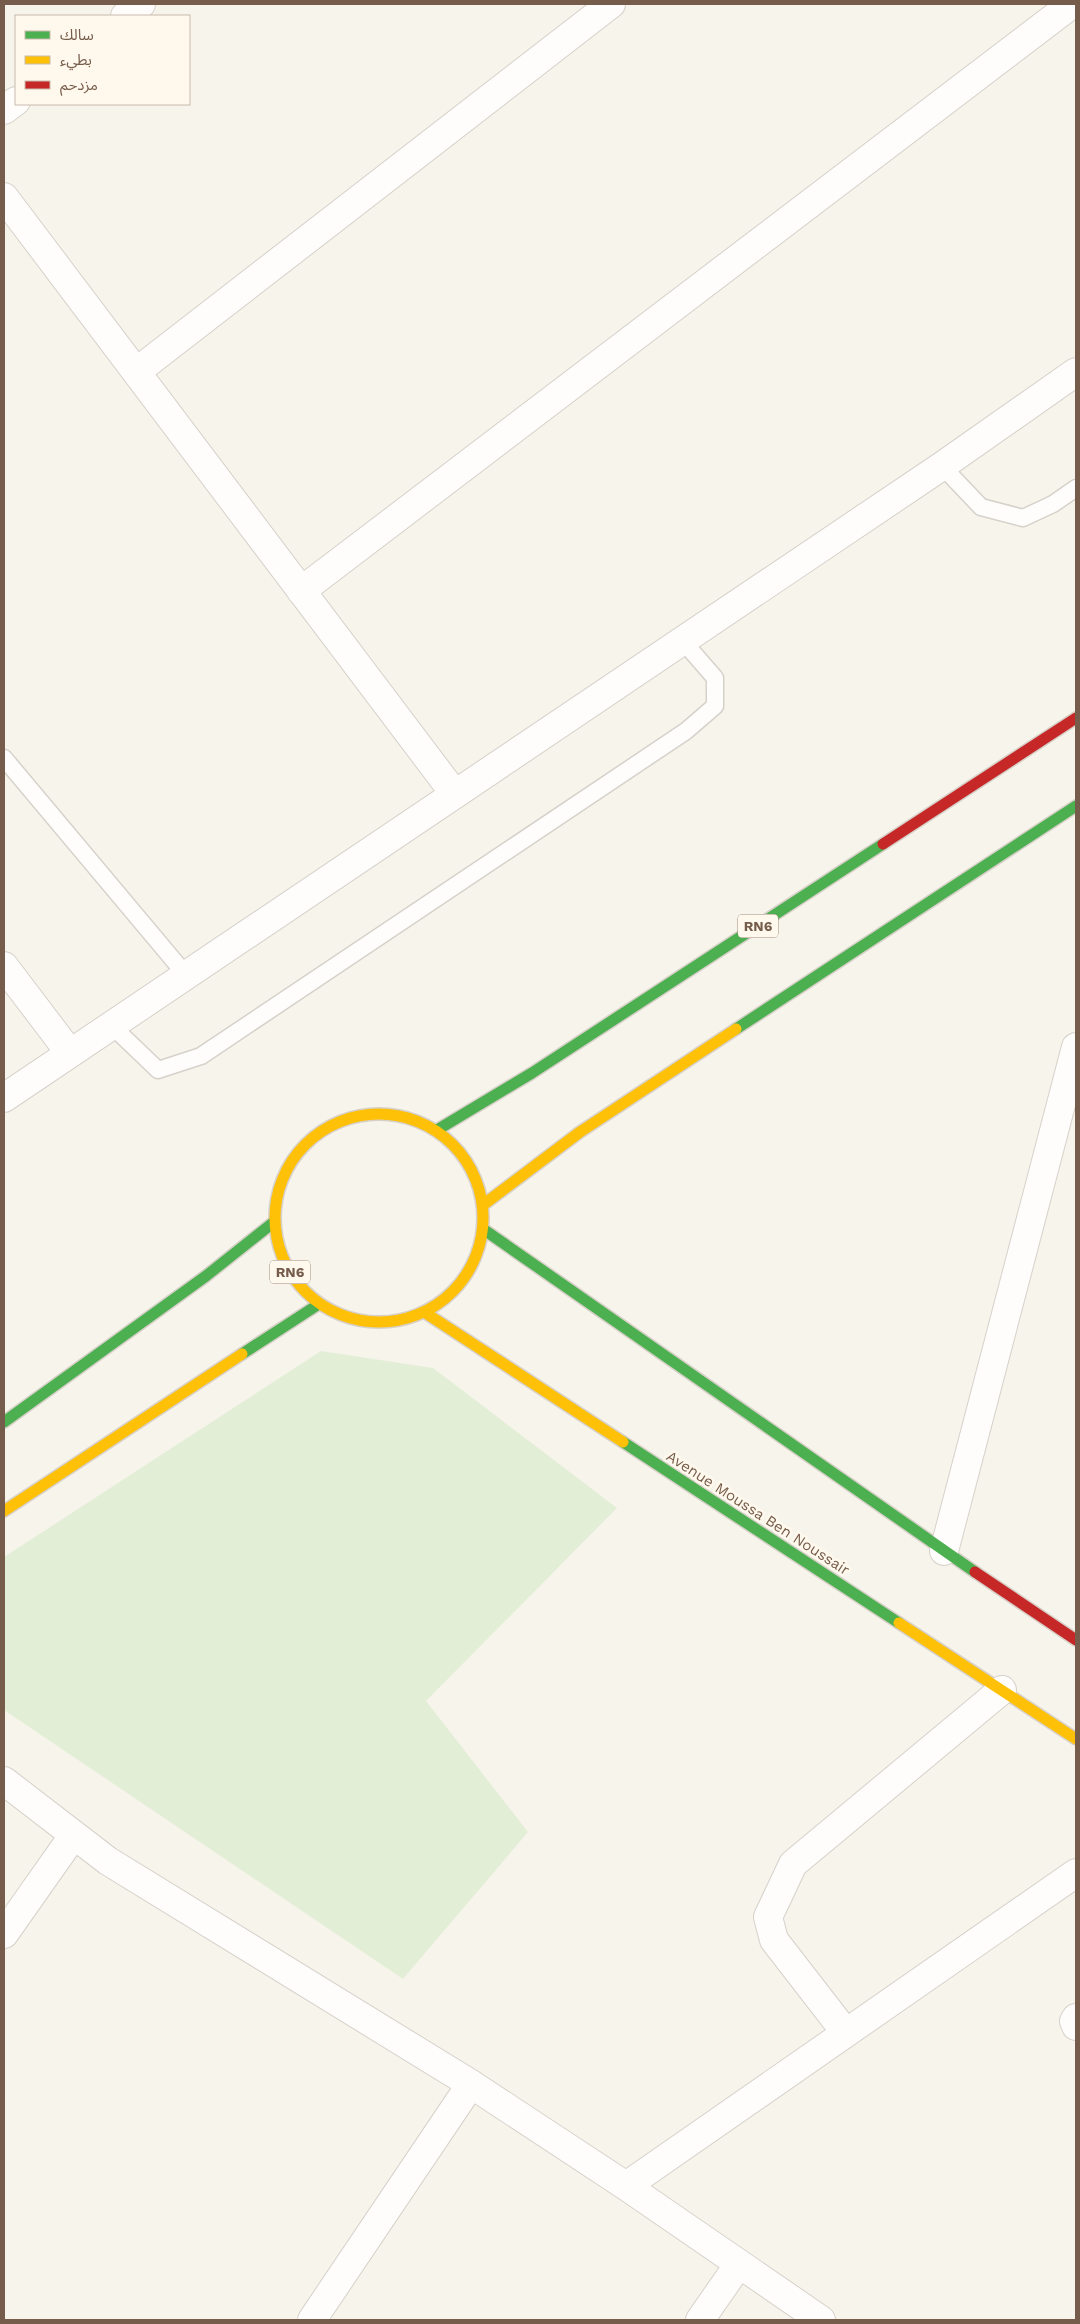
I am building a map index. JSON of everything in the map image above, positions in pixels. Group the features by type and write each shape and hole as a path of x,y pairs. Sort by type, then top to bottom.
{"main road":[{"name":"RN6","path":"437,1130 532,1073 1076,718"},
{"path":"483,1205 580,1132 1076,806"},
{"name":"RN6","path":"363,1114 401,1115 437,1130 463,1156 475,1176 483,1205 483,1229 473,1262 453,1291 424,1312 389,1322 352,1319 320,1304 301,1288 287,1268 278,1246 274,1222 280,1184 298,1151 328,1126 363,1114"},
{"path":"4,1422 206,1276 274,1222"},
{"path":"483,1229 944,1551 1076,1640"},
{"name":"RN6","path":"4,1511 320,1304"},
{"name":"Avenue Moussa Ben Noussair","path":"424,1312 1076,1739"}],"street":[{"path":"126,15 141,4"},
{"path":"136,372 611,4"},
{"path":"301,590 1072,4"},
{"path":"4,110 15,101"},
{"path":"4,197 454,793"},
{"path":"4,1098 942,466 1076,372"},
{"path":"4,966 70,1053"},
{"path":"944,1551 1076,1047"},
{"path":"846,2033 774,1940 768,1917 778,1895 793,1864 1002,1690"},
{"path":"4,1781 73,1836 108,1861 471,2084 626,2186 821,2320"},
{"path":"4,1934 73,1836"},
{"path":"626,2186 1076,1872"},
{"path":"1076,2018 1074,2021 1076,2026"},
{"path":"312,2320 471,2084"},
{"path":"700,2320 739,2264"}],"lane":[{"path":"942,466 981,507 1022,518 1053,504 1076,488"},
{"path":"111,1026 158,1070 201,1056 686,731 715,706 715,678 682,640"},
{"path":"4,758 186,975"}],"green space":[{"path":"321,1351 433,1368 617,1508 426,1701 528,1832 403,1979 4,1710 4,1557"}],"traffic: fast":[{"path":"736,1029 1076,806"},
{"path":"437,1130 532,1073 883,844"},
{"path":"4,1422 206,1276 274,1222"},
{"path":"483,1229 975,1572"},
{"path":"242,1354 319,1304"},
{"path":"623,1442 899,1623"}],"traffic: slow":[{"path":"483,1205 580,1132 736,1029"},
{"path":"379,1114 399,1116 428,1126 445,1138 459,1152 475,1178 481,1198 483,1218 481,1238 471,1267 459,1284 445,1298 419,1314 399,1320 379,1322 359,1320 330,1310 313,1298 299,1284 283,1258 277,1238 275,1218 277,1198 287,1169 299,1152 313,1138 339,1122 359,1116 379,1114"},
{"path":"424,1312 623,1442"},
{"path":"4,1511 242,1354"},
{"path":"899,1623 1076,1739"}],"traffic: jam":[{"path":"883,844 1076,718"},
{"path":"975,1572 1076,1640"}]}
